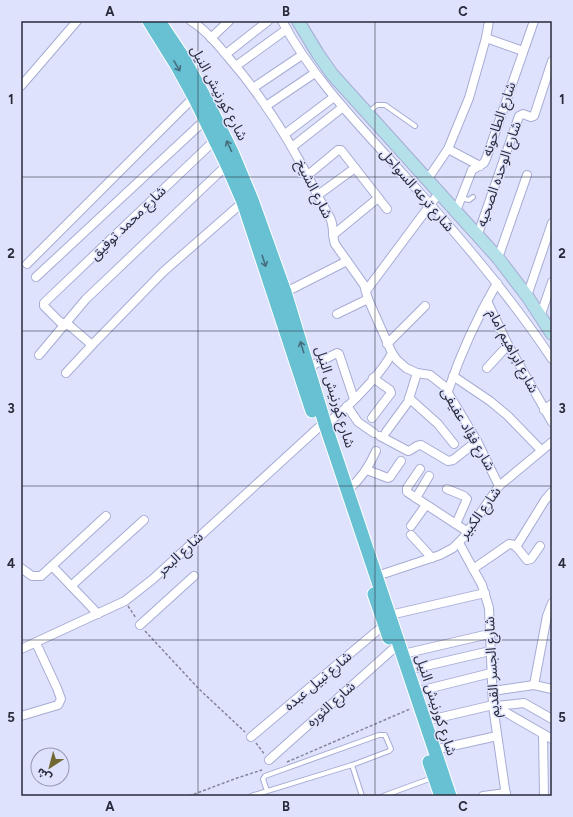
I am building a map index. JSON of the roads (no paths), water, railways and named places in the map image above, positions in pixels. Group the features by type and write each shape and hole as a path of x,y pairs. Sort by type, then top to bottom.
{"main road":[{"name":"شارع كورنيش النيل","path":"149,21 161,29 183,57 232,152 252,200 321,426 398,652 412,708 441,796"},
{"name":"شارع ترعه السواحل","path":"298,21 332,74 426,180 478,234 527,296 552,334"},
{"name":"شارع كورنيش النيل","path":"161,29 227,165 309,367 321,426 348,490 361,542 377,576 387,620"},
{"name":"شارع كورنيش النيل","path":"398,652 408,670 450,796"}],"street":[{"path":"21,86 77,21"},
{"path":"212,38 229,21"},
{"path":"226,54 268,21"},
{"name":"شارع ترعه السواحل","path":"282,21 302,55 334,97 430,204 497,283 552,359"},
{"path":"426,180 448,149 469,98 486,38 489,21"},
{"name":"شارع الطاحونه","path":"456,211 472,170 484,163 486,159 534,21"},
{"name":"شارع الشيخ","path":"197,22 236,66 285,134 332,221 335,244 362,280 392,354"},
{"path":"236,66 286,29"},
{"path":"486,38 523,52"},
{"path":"253,88 302,55"},
{"name":"شارع الوحده الصحيه","path":"478,234 519,116 523,114 531,117 534,116 552,61"},
{"path":"266,106 315,73"},
{"path":"27,264 194,97"},
{"path":"285,134 334,97"},
{"path":"292,147 343,107"},
{"path":"36,278 205,120"},
{"name":"شارع محمد توفيق","path":"64,323 60,322 44,306 45,303 215,140"},
{"path":"448,149 480,166"},
{"path":"308,175 339,150 387,209"},
{"path":"39,355 64,323 107,277 227,165"},
{"path":"318,195 355,168"},
{"path":"498,258 528,175"},
{"path":"337,314 367,295 439,193"},
{"path":"333,235 378,198"},
{"path":"66,373 164,272 243,202"},
{"path":"527,296 552,223"},
{"path":"280,295 347,261"},
{"path":"540,317 552,282"},
{"path":"448,390 453,376 497,283"},
{"name":"شارع ابراهيم امام","path":"487,302 508,345 552,422"},
{"path":"387,344 425,306"},
{"path":"64,323 70,326 92,345"},
{"path":"487,368 508,345"},
{"path":"309,367 337,353 339,354 354,399"},
{"path":"321,426 336,417 354,399 392,354"},
{"name":"شارع فؤاد عفيفى","path":"392,354 401,364 418,373 430,375 448,390 477,441 499,486"},
{"path":"380,434 410,398 418,373"},
{"path":"453,376 490,401 508,416 542,450"},
{"path":"372,418 391,393 390,390 373,378"},
{"path":"410,398 438,424 454,444"},
{"path":"544,410 552,404"},
{"path":"347,406 358,422 404,450 412,450 418,445 421,445 448,461 453,460 477,441"},
{"name":"شارع البحر","path":"21,649 125,601 153,579 321,426"},
{"name":"شارع الكبير","path":"377,576 447,552 459,543 499,486 552,442"},
{"path":"348,490 366,470 376,451"},
{"path":"366,470 390,478 400,461"},
{"path":"420,468 406,492 468,532"},
{"path":"416,498 429,476"},
{"path":"447,489 464,496 466,499 456,524"},
{"path":"516,547 545,500 552,492"},
{"path":"411,526 426,505"},
{"path":"21,568 32,576 41,576 106,516"},
{"path":"71,586 144,520"},
{"path":"411,535 432,558"},
{"name":"شارع الجسر القديم","path":"459,543 485,593 490,617 489,634 492,691 506,794"},
{"path":"473,569 509,544 516,547 526,560 530,559 540,546"},
{"path":"51,567 54,568 98,614"},
{"path":"140,625 194,576"},
{"path":"387,620 485,593"},
{"path":"534,685 547,616 552,603"},
{"name":"شارع نبيل عبده","path":"251,737 387,620"},
{"path":"398,652 489,634"},
{"path":"21,716 58,705 61,699 36,642"},
{"path":"408,670 490,651"},
{"name":"شارع الثوره","path":"269,760 398,652"},
{"path":"415,692 491,673"},
{"path":"492,691 534,685 552,689"},
{"path":"425,721 494,706 524,703 552,719"},
{"path":"494,706 552,739"},
{"path":"543,734 544,796"},
{"path":"434,750 497,736"},
{"path":"544,777 552,780"},
{"path":"483,796 506,794"}],"lane":[{"path":"368,114 377,105 385,105 415,126"},
{"path":"461,198 469,200 473,197"},
{"path":"251,796 352,765 391,749 385,735 379,735 265,776 263,779 267,791"},
{"path":"352,765 362,796"},
{"path":"383,796 434,778"}]}
